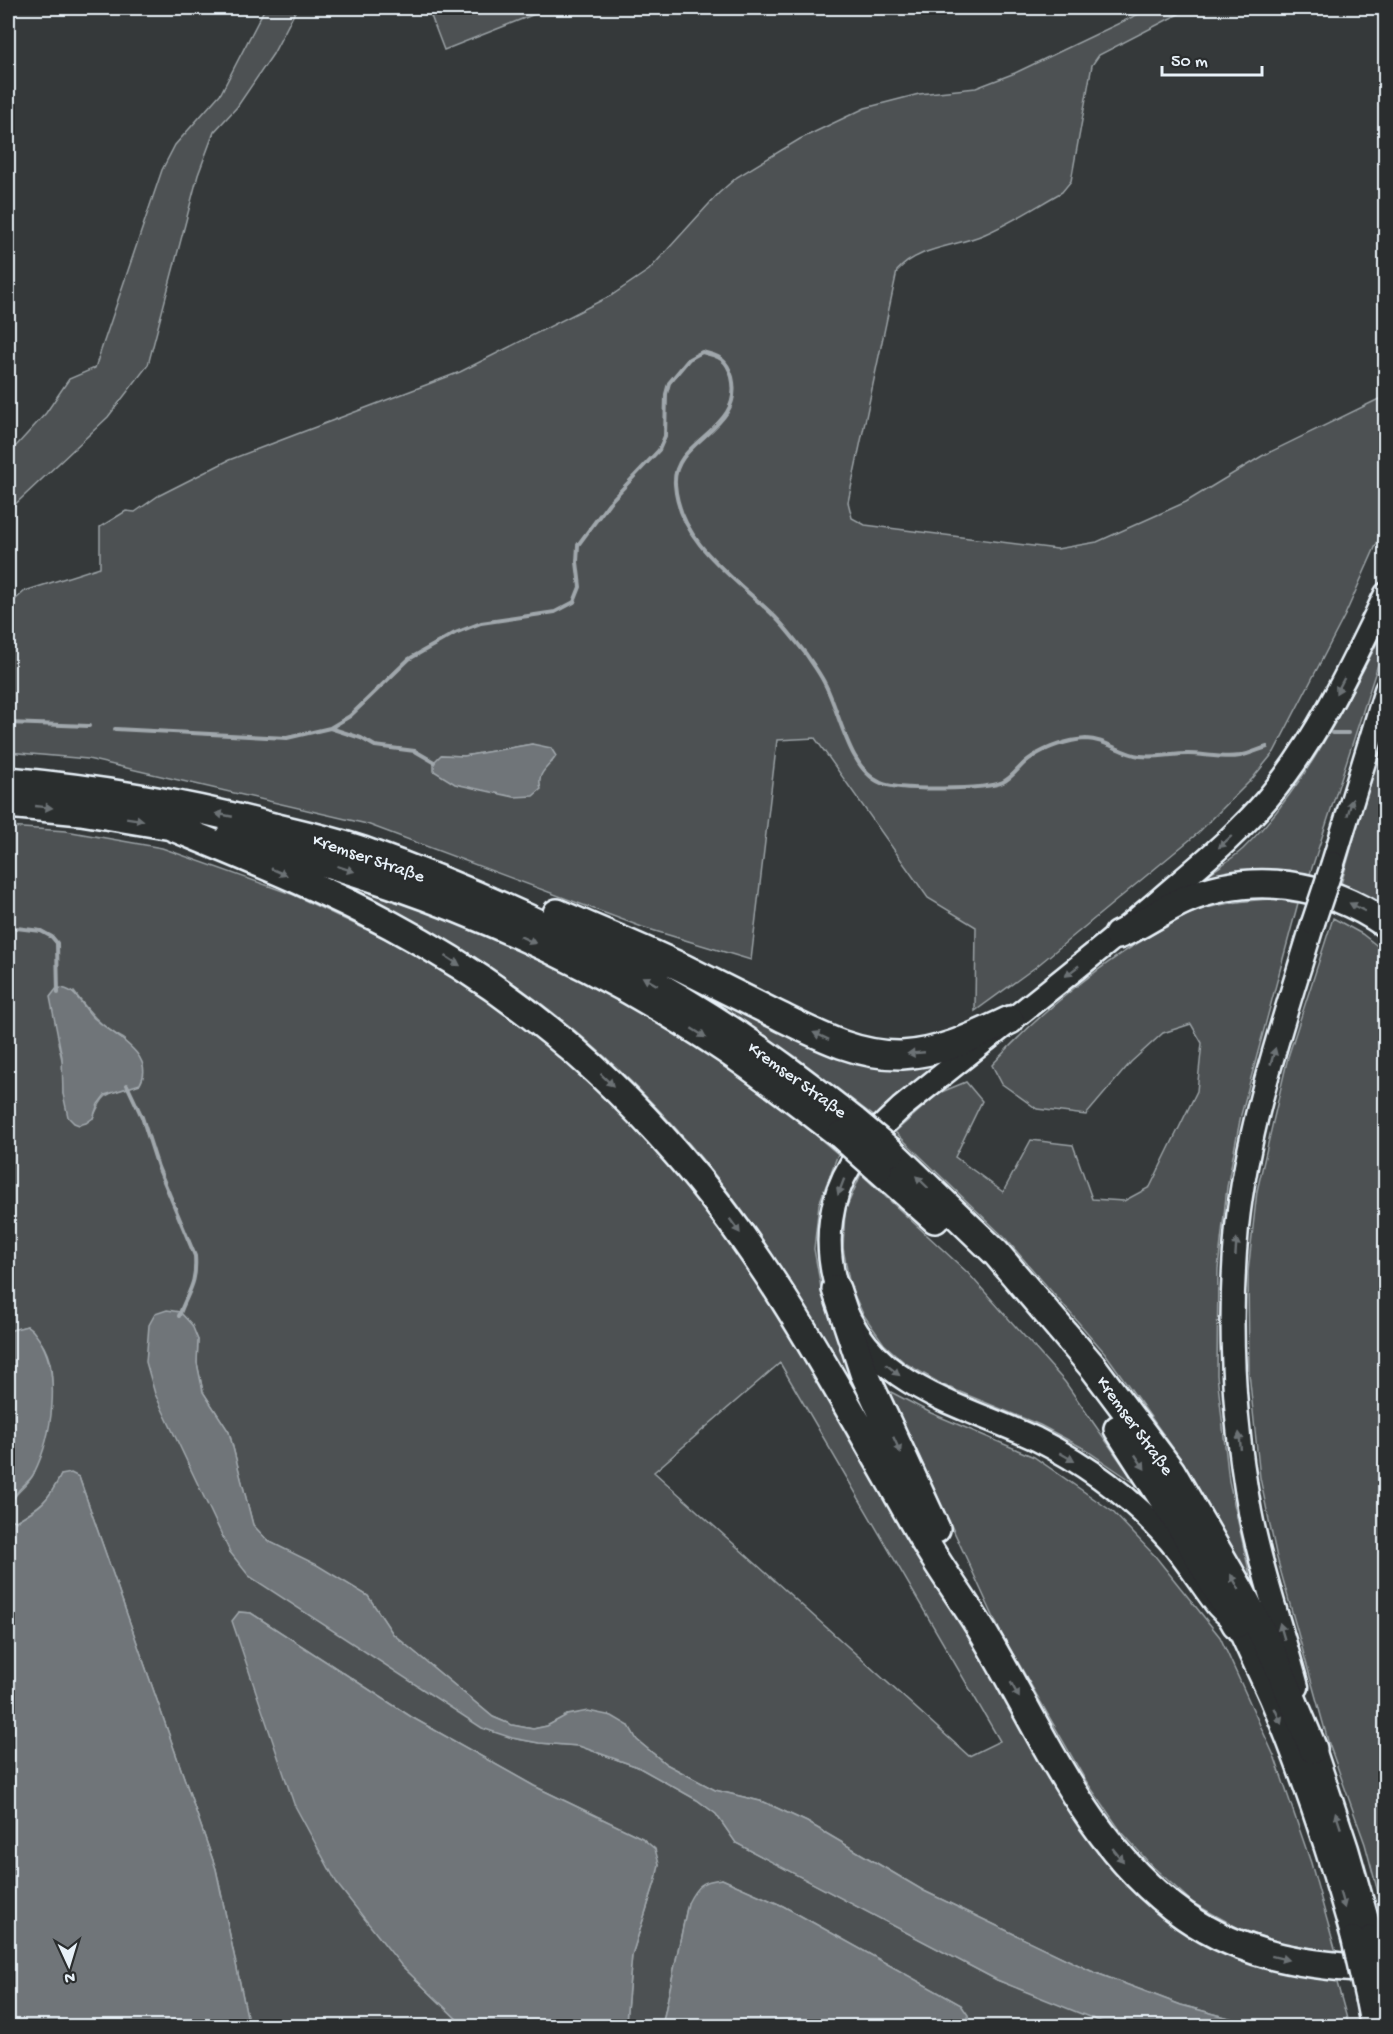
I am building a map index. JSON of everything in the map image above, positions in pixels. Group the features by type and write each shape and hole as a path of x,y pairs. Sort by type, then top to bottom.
{"highway":[{"name":"Kremser Straße","path":"8,781 93,802 168,825 266,846 388,882 455,908 591,970 724,1048 780,1089 848,1128"},
{"name":"Kremser Straße","path":"8,804 93,802 234,817 361,851 573,939 623,966 737,1035 786,1068 848,1128 996,1253 1093,1366 1170,1471 1250,1610 1275,1658 1313,1749"},
{"path":"168,825 322,891 392,925 498,991 543,1024 591,1065 634,1107 712,1195 773,1281 933,1555 987,1639 1077,1797 1120,1858 1142,1882 1189,1919 1216,1934 1274,1957 1330,1967 1386,1970"},
{"path":"361,851 389,856 563,916 680,967 826,1039 852,1048 876,1054 927,1053 949,1047 1010,1020"},
{"path":"1118,935 1186,899 1212,890 1260,884 1299,885 1327,893 1369,912 1386,924"},
{"name":"Kremser Straße","path":"885,1160 948,1231 998,1282 1081,1380 1162,1495 1196,1550 1236,1624"},
{"path":"836,1289 864,1373 987,1639"},
{"path":"1330,1967 1386,1963"}],"main road":[{"path":"1386,594 1317,727 1269,797 1222,845 1118,935 901,1108 851,1164 838,1192 830,1228 829,1248 836,1289 862,1338 875,1355 898,1375 926,1391 1036,1439 1108,1483 1144,1514 1170,1542 1220,1608 1236,1624 1263,1679 1305,1781 1332,1863 1386,1999"},
{"path":"1372,2026 1362,1937 1347,1849 1313,1749 1251,1514 1234,1391 1232,1336 1238,1226 1257,1118 1313,923 1386,690"}],"shaded area":[{"path":"265,8 297,8 273,54 237,107 214,132 198,175 148,365 108,417 8,511 8,452 46,413 69,379 95,368 162,170 175,145 221,93"},
{"path":"428,8 550,8 444,50"},
{"path":"1151,8 1190,8 1099,55 1092,65 1071,181 1062,192 985,234 916,256 897,271 848,502 852,518 865,525 1057,549 1097,542 1186,502 1262,456 1385,396 1385,525 1345,615 1274,752 1252,779 1198,833 1037,966 975,1011 976,927 928,898 815,738 777,740 751,960 642,927 367,824 88,759 8,752 8,606 25,591 100,567 100,527 126,511 135,512 158,496 229,460 460,372 612,295 649,270 719,193 737,177 800,139 865,108 919,94 976,88 1015,73","holes":["532,744 552,762 543,769 538,780 441,755 464,756"]},
{"path":"1385,628 1385,643 1310,874 1274,870 1243,870 1202,879 1243,849 1286,799 1323,744"},
{"path":"1385,729 1385,909 1341,884"},
{"path":"532,744 551,748 556,756 541,775 541,789 533,796 514,797 455,784 434,771 434,762 441,755 464,756"},
{"path":"8,827 66,831 162,848 294,895 388,940 444,971 492,1003 537,1036 586,1079 627,1118 669,1164 731,1241 888,1496 1064,1798 1136,1891 1336,1979 1349,2026 1259,2026 1181,2005 1091,1971 924,1891 807,1822 764,1802 715,1790 666,1764 637,1740 629,1726 567,1715 547,1726 533,1729 512,1725 493,1717 393,1634 368,1596 268,1541 253,1525 229,1432 203,1392 197,1363 198,1340 180,1312 230,1552 512,1738 579,1746 638,1767 697,1800 716,1814 736,1843 997,1980 1116,2026 969,2026 968,2016 961,2005 783,1906 722,1879 688,1903 662,2026 624,2026 632,1955 659,1864 642,1838 534,1786 413,1718 251,1613 239,1612 401,1965 464,2026 249,2026 216,1869 79,1477 61,1475 48,1497 38,1507 16,1521 9,1519 8,1511 13,1499 31,1479 36,1468 52,1379 49,1358 44,1347 27,1326 8,1331","holes":["74,992 96,1019 124,1039 129,1088 106,1096 93,1118 63,1094 64,1069 58,1042","780,1363 1000,1741 969,1756 654,1472"]},
{"path":"332,880 389,897 446,918 559,968 614,997 719,1061 777,1103 838,1154 819,1204 814,1249 822,1293 866,1411 806,1308 757,1231 695,1150 625,1075 547,1008 485,964 442,938"},
{"path":"1274,899 1298,903 1241,1115 1227,1187 1218,1269 1217,1375 1229,1481 1251,1580 1183,1462 1105,1353 1005,1238 895,1132 939,1093 966,1082 982,1101 955,1157 1003,1192 1031,1140 1073,1145 1092,1199 1124,1201 1150,1187 1197,1091 1202,1043 1191,1024 1163,1033 1131,1062 1086,1115 1037,1109 1002,1084 992,1065 1074,988 1145,939 1197,911 1235,902"},
{"path":"1333,918 1362,934 1385,952 1385,1918 1365,1844 1328,1741 1277,1558 1260,1478 1249,1373 1248,1272 1257,1191 1288,1057"},
{"path":"633,957 821,1050 946,1060 875,1117 795,1056"},
{"path":"57,988 74,994 95,1019 130,1046 143,1064 144,1073 140,1084 105,1095 98,1104 93,1118 79,1125 68,1117 63,1094 62,1057 50,997"},
{"path":"861,1174 968,1273 1065,1382 1136,1484 1083,1448 1040,1425 943,1385 905,1363 884,1344 863,1314 850,1286 843,1248 845,1211"},
{"path":"167,1310 180,1312 192,1325 198,1340 197,1363 203,1392 229,1432 253,1525 268,1541 317,1565 368,1596 393,1634 493,1717 512,1725 533,1729 547,1726 567,1715 588,1711 612,1716 629,1726 637,1740 666,1764 715,1790 764,1802 807,1822 924,1891 1091,1971 1181,2005 1259,2026 1116,2026 997,1980 736,1843 716,1814 697,1800 638,1767 579,1746 512,1738 482,1728 249,1576 230,1552 155,1394 146,1362 149,1325 155,1314"},
{"path":"27,1326 39,1339 46,1353 52,1387 52,1406 46,1442 33,1475 17,1492 8,1510 8,1331"},
{"path":"889,1391 931,1413 1034,1457 1113,1512 1155,1556 1220,1637 1275,1758 1311,1863 1336,1952 1282,1943 1240,1929 1193,1903 1151,1865 1120,1830 1086,1781 1000,1631"},
{"path":"71,1473 79,1477 216,1869 249,2026 8,2026 8,1515 9,1519 16,1521 32,1512 48,1497 61,1475"},
{"path":"239,1612 251,1613 413,1718 534,1786 642,1838 655,1849 659,1864 632,1955 624,2026 464,2026 401,1965 338,1885 294,1804 232,1621"},
{"path":"722,1879 783,1906 961,2005 968,2015 969,2026 662,2026 688,1903 701,1885"}],"waterway":[{"path":"115,729 287,738 330,728 350,716 409,659 455,633 481,623 555,612 574,602 580,587 577,562 578,545 609,503 659,450 665,436 666,394 669,383 689,359 702,352 718,357 728,366 732,377 733,395 728,410 719,423 684,456 677,469 675,484 679,505 687,525 712,559 775,617 818,671 830,694 853,753 870,776 890,786 962,788 994,785 1003,782 1028,760 1044,750 1065,742 1086,739 1100,741 1133,755 1146,756 1188,754 1234,757 1267,747"},
{"path":"8,723 89,726"},
{"path":"330,728 361,738 375,746 415,751 434,762"},
{"path":"1332,733 1348,733"},
{"path":"8,927 41,931 57,943 58,993"},
{"path":"127,1085 142,1117 158,1167 195,1256 195,1274 179,1316"}]}
